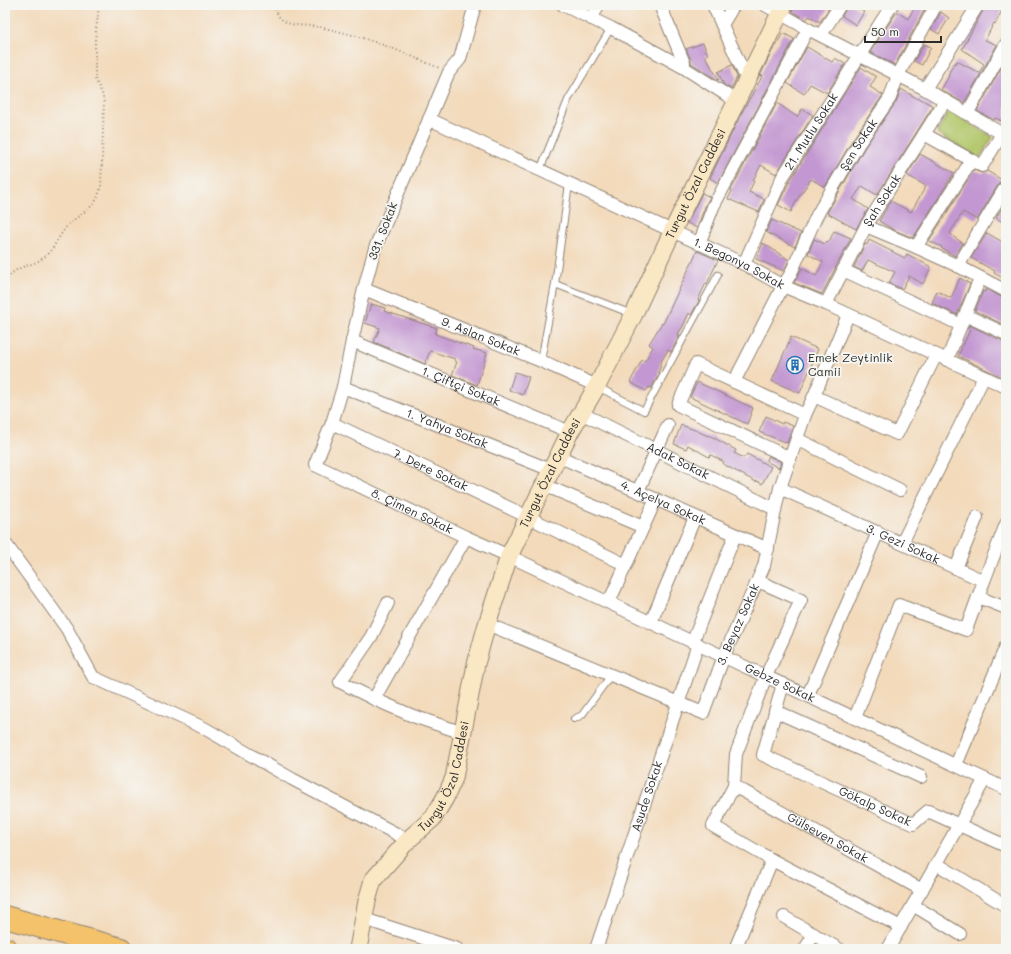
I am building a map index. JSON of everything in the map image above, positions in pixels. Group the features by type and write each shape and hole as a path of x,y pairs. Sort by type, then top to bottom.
{"highway":[{"path":"5,917 121,949"}],"street":[{"name":"331. Sokak","path":"315,465 332,424 343,387 352,341 374,248 449,72 460,59 475,5"},
{"path":"563,5 611,28 683,67 736,101"},
{"path":"592,19 598,5"},
{"path":"660,5 684,63 683,67"},
{"path":"713,5 747,80"},
{"path":"722,25 734,5"},
{"path":"765,5 782,9 808,29 925,89 1004,135 982,166 924,134"},
{"path":"821,35 840,5"},
{"name":"21. Mutlu Sokak","path":"744,264 782,178 892,5"},
{"name":"Şen Sokak","path":"734,382 790,275 817,215 859,143 890,98 898,75 936,5"},
{"path":"925,89 978,5"},
{"name":"Turgut Özal Caddesi","path":"358,947 367,900 373,880 408,840 433,818 445,798 454,778 476,664 509,556 570,432 597,386 634,314 672,232 782,9"},
{"path":"699,244 713,208 808,29"},
{"path":"967,114 1006,44"},
{"name":"Şah Sokak","path":"826,304 866,226 945,101"},
{"name":"1. Begonya Sokak","path":"429,119 744,264 783,286 826,304 1006,387"},
{"path":"916,247 971,161"},
{"path":"958,266 1006,186"},
{"path":"866,226 958,266 1006,291"},
{"path":"843,270 963,320 1006,334"},
{"path":"947,360 980,278"},
{"name":"9. Aslan Sokak","path":"364,289 597,386"},
{"name":"3. Beyaz Sokak","path":"487,624 703,713 724,656 764,566 780,488 790,458 805,415 848,314"},
{"name":"1. Çiftçi Sokak","path":"352,341 570,432"},
{"path":"814,396 896,434 936,355"},
{"path":"790,458 678,405 696,364 805,415"},
{"path":"902,544 984,377"},
{"name":"1. Yahya Sokak","path":"343,387 551,470"},
{"name":"Adak Sokak","path":"581,413 775,509"},
{"name":"7. Dere Sokak","path":"332,424 528,516 626,565"},
{"path":"638,491 668,425"},
{"path":"797,439 900,490"},
{"name":"8. Çimen Sokak","path":"315,465 509,556"},
{"path":"551,470 644,527"},
{"name":"4. Açelya Sokak","path":"551,470 638,491 768,549"},
{"name":"3. Gezi Sokak","path":"780,488 984,581"},
{"path":"609,602 656,499"},
{"path":"650,622 696,517"},
{"path":"956,568 977,517"},
{"path":"855,718 899,605 966,630 1006,524"},
{"path":"808,696 878,532"},
{"name":"Asude Sokak","path":"596,949 679,704 696,643 735,535"},
{"path":"374,700 466,537"},
{"path":"5,543 67,629 93,677 204,728 292,779 408,840"},
{"name":"Gebze Sokak","path":"509,556 1006,789"},
{"path":"758,581 801,600 766,676 736,754 734,786 713,826 772,860 901,927"},
{"path":"978,597 1006,608"},
{"path":"388,603 371,637 340,682 374,700 413,716 463,733"},
{"path":"956,766 1003,664 1006,646"},
{"path":"783,684 775,710 921,777"},
{"name":"Gökalp Sokak","path":"775,710 763,755 913,824 928,811 1006,846"},
{"path":"894,947 901,927 985,779"},
{"name":"Gülseven Sokak","path":"734,786 922,890"},
{"path":"735,949 772,860"},
{"path":"937,864 1006,906"},
{"path":"913,905 960,934"},
{"path":"784,917 839,949"},
{"path":"364,919 458,949"},
{"path":"805,949 814,934"}],"lane":[{"path":"540,170 568,100 611,28"},
{"path":"540,361 554,284 569,184"},
{"path":"597,386 644,411 718,275"},
{"path":"554,284 634,314"},
{"path":"574,719 582,715 611,675"}],"path":[{"path":"5,282 9,276 19,268 38,261 49,252 69,224 95,202 99,192 104,102 102,93 95,79 95,40 99,5"},
{"path":"275,5 276,12 287,23 330,29 355,36 395,49 449,72"}],"green space":[{"path":"949,111 993,137 979,158 937,133"}],"building":[{"path":"795,5 831,5 820,22 809,16 806,20 792,11"},
{"path":"847,5 852,5 864,12 856,25 842,16"},
{"path":"916,5 927,5 895,65 870,52 897,12 908,19"},
{"path":"986,5 1005,5 985,40 997,45 964,103 941,90 954,63 955,64 957,61 979,73 984,64 962,49"},
{"path":"941,12 949,18 939,34 931,29"},
{"path":"783,33 794,39 718,183 710,178 741,114 763,75 760,76 773,49"},
{"path":"703,43 708,55 705,56 719,80 691,63 686,49"},
{"path":"924,44 931,47 922,65 914,61"},
{"path":"807,47 832,62 835,58 845,64 827,93 810,84 804,94 787,83"},
{"path":"1006,59 1006,123 995,118 994,120 977,111"},
{"path":"732,65 737,77 731,89 724,85 718,72"},
{"path":"861,67 876,77 870,87 883,95 853,139 825,187 811,179 796,201 791,212 778,205 789,182"},
{"path":"901,89 933,106 877,195 862,186 853,199 868,209 856,229 827,213 865,147 896,102"},
{"path":"777,103 797,117 802,109 813,115 776,174 761,165 753,180 754,181 749,192 764,199 759,212 728,199 732,191 731,190"},
{"path":"920,154 954,173 913,238 894,230 879,221 891,201 911,212 926,186 907,175"},
{"path":"974,170 982,173 987,171 1002,180 977,220 963,212 950,233 963,243 955,256 941,248 942,247 929,241"},
{"path":"702,193 710,197 697,228 687,223"},
{"path":"1006,201 1006,224 996,218"},
{"path":"772,220 801,233 795,247 766,232"},
{"path":"834,231 851,238 822,294 794,283 802,268 816,276 823,262 808,254 814,239 825,244 827,241 829,242"},
{"path":"987,233 1006,244 1006,280 994,273 995,271 971,258"},
{"path":"869,240 905,258 907,254 931,267 923,284 909,276 902,289 889,283 895,272 868,260 862,271 854,267 865,244 867,245"},
{"path":"763,243 789,260 784,271 756,259"},
{"path":"697,251 718,260 698,300 699,301 691,315 689,313 678,334 680,335 671,352 668,350 659,365 661,366 658,372 660,373 651,388 649,387 646,391 630,382 642,360 645,361 653,347 649,344 662,323 663,324"},
{"path":"960,278 970,284 957,315 932,303 937,291 951,298"},
{"path":"986,289 1003,298 1006,298 1006,326 975,311 983,291 985,292"},
{"path":"371,304 385,308 384,311 437,328 435,334 487,353 477,385 452,375 457,362 455,359 430,351 425,364 374,342 380,328 365,323"},
{"path":"969,325 1006,341 1006,379 958,356 970,330 968,328"},
{"name":"Emek Zeytinlik Camii","path":"791,337 818,349 800,393 772,381"},
{"path":"515,372 529,377 523,395 509,390"},
{"path":"697,382 753,408 747,424 690,397"},
{"path":"766,416 782,424 783,422 793,426 787,443 759,432"},
{"path":"681,425 708,436 709,435 736,450 734,453 744,458 747,454 771,467 762,484 723,464 724,462 711,455 709,457 688,445 686,449 674,444"},
{"path":"769,456 781,462 779,468 766,461"}],"place":[{"name":"Emek Zeytinlik Camii","path":"795,365"}]}
